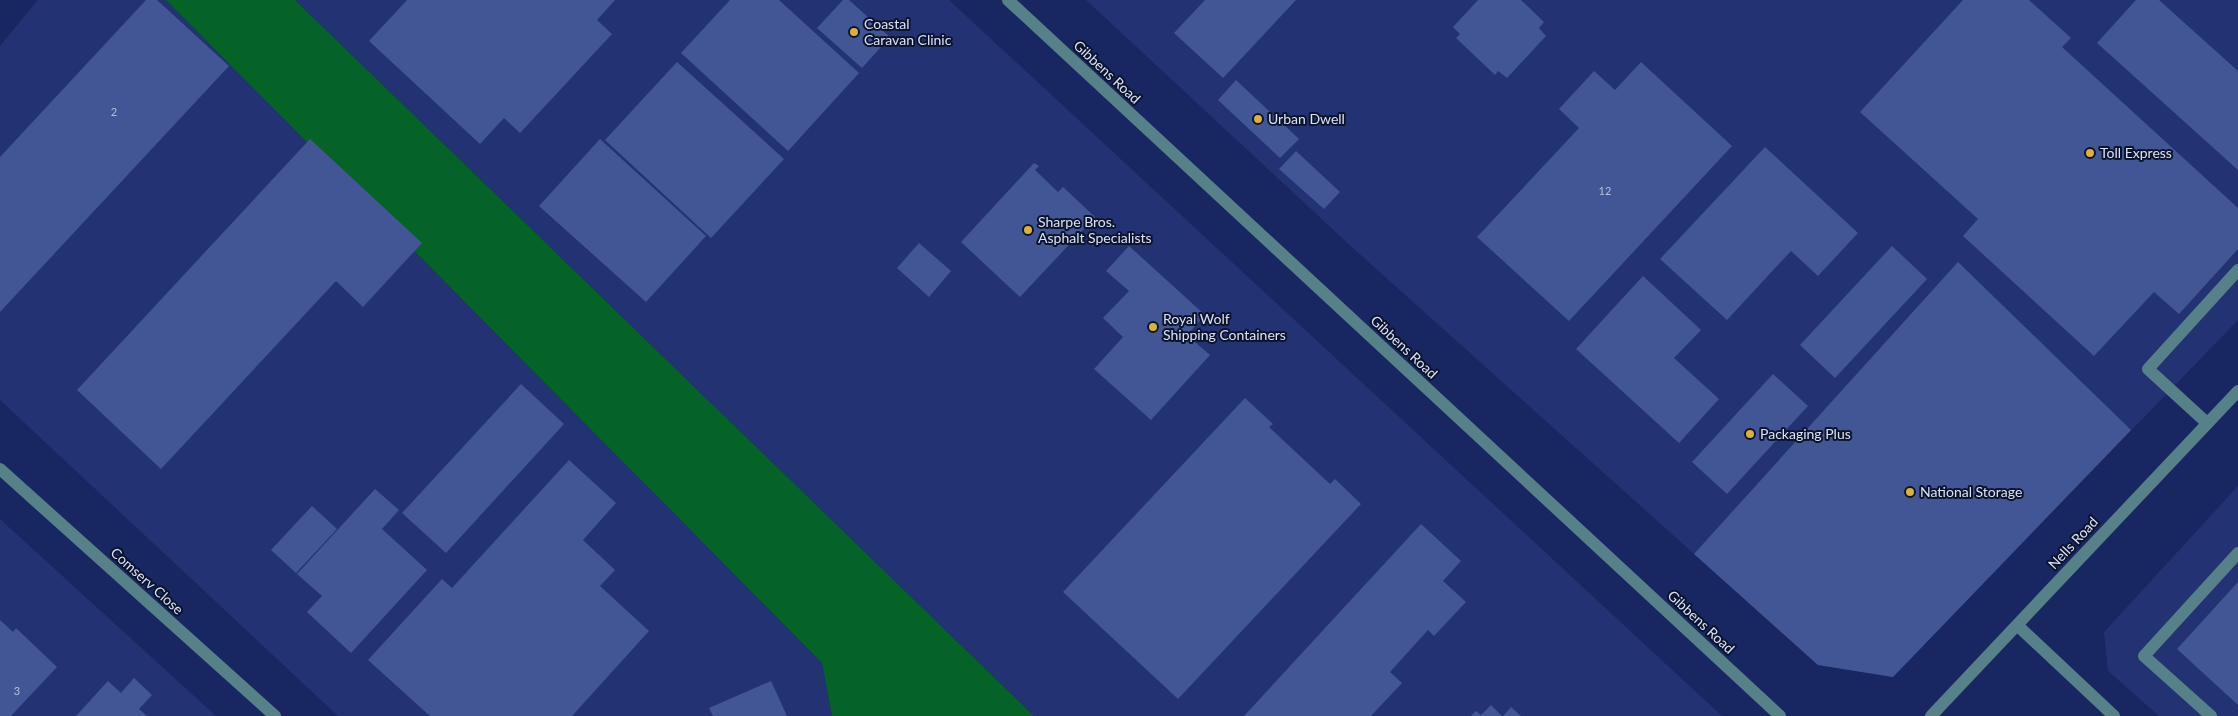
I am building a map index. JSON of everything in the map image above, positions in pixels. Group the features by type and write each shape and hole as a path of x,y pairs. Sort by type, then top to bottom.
{"street":[{"name":"Gibbens Road","path":"1008,0 1780,716"},
{"path":"2207,423 2148,369 2238,270"},
{"name":"Nells Road","path":"1931,716 2238,391"},
{"name":"Comserv Close","path":"0,469 275,716"},
{"path":"2212,716 2144,656 2238,553"},
{"path":"2017,625 2114,716"}],"shaded area":[{"path":"38,0 166,0 822,663 832,716 338,716 0,400 0,46"},
{"path":"295,0 949,0 1722,716 1034,716"},
{"path":"1086,0 2238,0 2238,320 1893,677 1818,665 1354,249"},
{"path":"2238,486 2238,716 2159,716 2108,671 2104,632"},
{"path":"0,519 216,716 0,716"}],"green space":[{"path":"166,0 295,0 1034,716 832,716 822,663"}],"building":[{"path":"146,0 157,0 229,66 0,312 0,157"},
{"path":"407,0 615,0 597,20 612,34 520,133 504,118 480,144 369,41"},
{"path":"730,0 779,0 859,73 788,151 681,53"},
{"name":"Coastal Caravan Clinic","path":"843,0 849,0 890,37 862,68 817,28"},
{"path":"1205,0 1296,0 1223,78 1174,33"},
{"path":"1478,0 1521,0 1544,22 1539,28 1546,36 1507,78 1498,71 1495,75 1456,38 1460,34 1453,27"},
{"name":"Toll Express","path":"1963,0 2029,0 2071,38 2062,47 2238,208 2238,249 2179,314 2154,292 2094,356 1963,236 1978,219 1860,112"},
{"path":"2136,0 2159,0 2238,71 2238,170 2097,43"},
{"path":"677,62 784,159 711,238 605,140"},
{"path":"1641,62 1732,146 1569,321 1477,237 1579,128 1559,109 1594,71 1615,90"},
{"name":"Urban Dwell","path":"1236,80 1299,139 1280,158 1218,100"},
{"path":"310,139 422,243 363,307 336,281 161,469 77,390"},
{"path":"600,139 706,236 646,302 539,206"},
{"path":"1765,147 1858,233 1818,276 1791,251 1727,320 1660,259"},
{"path":"1296,151 1340,192 1324,209 1279,169"},
{"name":"Sharpe Bros. Asphalt Specialists","path":"1034,163 1039,166 1035,170 1058,192 1063,187 1095,217 1020,297 961,242"},
{"path":"919,243 951,271 929,297 897,268"},
{"name":"Royal Wolf Shipping Containers","path":"1129,246 1205,315 1187,335 1210,355 1151,420 1094,369 1123,337 1103,318 1129,291 1106,271"},
{"path":"1892,246 1927,279 1835,378 1800,345"},
{"name":"National Storage","path":"1958,262 2131,430 1893,677 1818,665 1694,554"},
{"path":"1643,276 1701,330 1674,358 1719,399 1679,443 1576,349"},
{"name":"Packaging Plus","path":"1773,374 1808,406 1727,494 1692,462"},
{"path":"521,384 564,424 446,553 402,513"},
{"path":"1245,398 1273,424 1269,427 1330,484 1335,479 1361,504 1178,699 1063,592"},
{"path":"569,460 616,503 583,540 615,570 600,586 649,631 572,716 430,716 368,660 442,579 452,588"},
{"path":"375,489 399,510 382,529 427,570 351,653 307,612 322,596 297,574"},
{"path":"312,506 337,529 296,573 271,550"},
{"path":"1421,524 1461,561 1443,581 1466,602 1434,636 1428,630 1390,672 1402,683 1371,716 1244,716"},
{"path":"2238,582 2238,705 2177,649"},
{"path":"0,620 13,632 16,628 57,667 11,716 0,716"},
{"path":"134,678 152,695 139,709 147,716 76,716 108,681 121,693"},
{"path":"771,681 787,716 713,716 709,708"},
{"path":"1491,705 1502,716 1471,716 1476,711 1481,715"},
{"path":"1511,707 1521,716 1503,716"}],"place":[{"name":"Coastal Caravan Clinic","path":"854,32"},
{"name":"Urban Dwell","path":"1258,119"},
{"name":"Toll Express","path":"2090,153"},
{"name":"Sharpe Bros. Asphalt Specialists","path":"1028,230"},
{"name":"Royal Wolf Shipping Containers","path":"1153,327"},
{"name":"Packaging Plus","path":"1750,434"},
{"name":"National Storage","path":"1910,492"}]}
